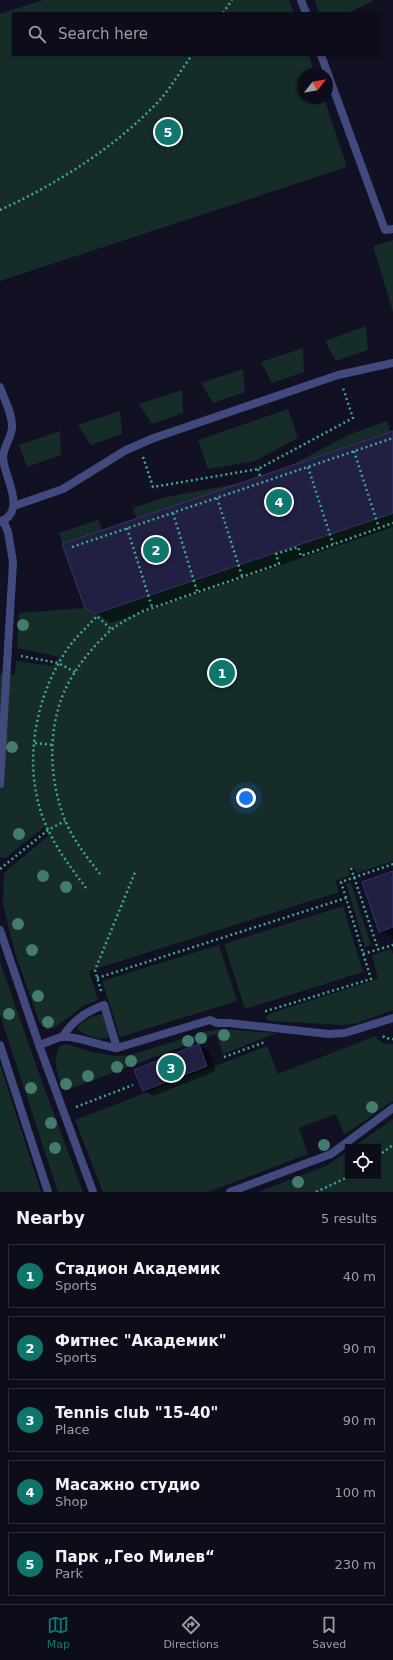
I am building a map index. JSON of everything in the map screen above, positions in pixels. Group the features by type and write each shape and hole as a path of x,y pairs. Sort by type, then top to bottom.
{"lane":[{"path":"301,0 306,12"},
{"path":"321,56 385,230 393,229"},
{"path":"14,506 63,489 126,450 154,438 338,375 393,362"},
{"path":"0,387 10,416 12,429 4,450 3,460 13,494 14,506 10,515 2,521 10,545 13,562 0,784"},
{"path":"0,930 93,1192"},
{"path":"62,1037 72,1023 80,1016 90,1010 104,1005 117,1048"},
{"path":"40,1045 62,1037 117,1048 210,1020 217,1023 229,1022 329,1034 345,1033 393,1018"},
{"path":"0,1045 48,1192"},
{"path":"230,1192 331,1154 393,1108"}],"path":[{"path":"224,12 232,0"},
{"path":"0,210 55,182 92,157 130,128 159,101 191,56"},
{"path":"139,444 152,487 258,469 353,418 338,375"},
{"path":"72,547 393,438"},
{"path":"354,451 379,528"},
{"path":"308,467 333,544"},
{"path":"258,469 260,476"},
{"path":"217,498 242,576"},
{"path":"173,513 197,592"},
{"path":"100,874 75,839 65,821 53,773 53,745 57,718 65,690 75,672 86,658 112,630 124,621 152,608 279,564 276,554 298,547 301,556 393,523"},
{"path":"127,528 152,608"},
{"path":"86,888 58,849 48,830 40,809 36,790 34,766 35,743 42,703 50,680 58,663 69,646 97,616 112,630"},
{"path":"8,653 58,663 75,672"},
{"path":"35,743 53,745"},
{"path":"0,869 48,830 65,821"},
{"path":"259,1013 371,979 341,882 393,864"},
{"path":"352,868 378,949"},
{"path":"104,1005 95,970 136,870"},
{"path":"97,978 346,898"},
{"path":"364,954 393,945"},
{"path":"224,1057 267,1041"},
{"path":"64,1112 133,1085"},
{"path":"381,1154 393,1145"},
{"path":"316,1192 345,1178"}],"green space":[{"path":"43,0 289,0 294,12 12,12 12,56 309,56 313,68 297,68 297,104 326,104 347,167 0,281 0,14"},
{"path":"315,0 375,0 350,12 319,12"},
{"path":"393,240 393,312 373,246"},
{"path":"366,326 368,350 336,361 325,341"},
{"path":"303,348 304,372 272,383 261,362"},
{"path":"243,369 245,392 213,403 201,383"},
{"path":"182,390 183,413 152,424 139,404"},
{"path":"288,409 298,438 255,461 208,469 198,440"},
{"path":"120,411 122,434 91,445 78,425"},
{"path":"387,421 390,432 393,431 393,861 357,873 354,867 348,869 350,875 335,881 339,892 89,971 98,1000 83,1006 54,1028 47,1030 40,1024 15,953 3,904 4,873 48,836 44,827 5,858 0,857 0,674 15,675 16,661 53,666 59,657 17,648 19,613 85,608 59,533 98,520 102,530 136,518 133,508 166,497 236,484 288,467 348,435"},
{"path":"60,431 61,455 27,467 19,445"},
{"path":"351,883 371,945 365,947 346,884"},
{"path":"343,906 363,972 245,1009 224,944"},
{"path":"219,945 237,1001 120,1037 102,981"},
{"path":"391,949 393,954 393,1010 358,1023 345,1025 269,1021 265,1017 274,1012 378,979 372,955"},
{"path":"0,962 42,1082 83,1192 58,1192 0,1015"},
{"path":"101,1014 104,1016 109,1034 108,1038 92,1036 77,1029 84,1021"},
{"path":"221,1029 277,1033 223,1054 216,1034 64,1091 56,1068 57,1052 60,1046 67,1044 92,1052 116,1056 130,1055 208,1031"},
{"path":"375,1036 382,1043 393,1044 393,1101 344,1135 336,1114 299,1128 308,1154 208,1192 103,1192 75,1120 267,1046 278,1074"},
{"path":"0,1064 41,1192 0,1192"},
{"path":"393,1119 393,1192 258,1192 326,1166 345,1153 345,1180 381,1180 381,1144 357,1144"}],"building":[{"path":"393,431 393,513 94,614 85,608 62,544"},
{"path":"393,871 393,927 379,932 362,882"},
{"path":"199,1044 207,1066 143,1091 134,1070"}],"place":[{"name":"Парк „Гео Милев“","path":"168,132"},
{"name":"Масажно студио","path":"279,502"},
{"name":"Фитнес \"Академик\"","path":"156,550"},
{"name":"Стадион Академик","path":"222,673"},
{"name":"Tennis club \"15-40\"","path":"171,1068"}]}
